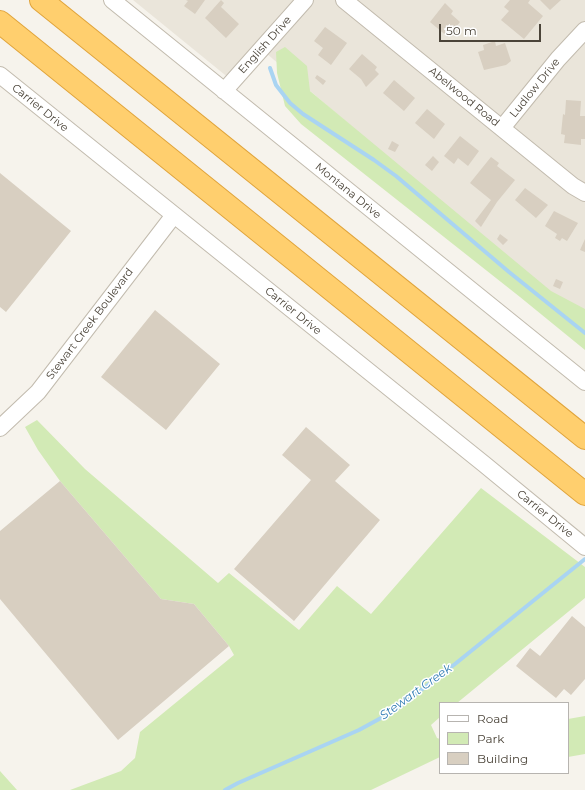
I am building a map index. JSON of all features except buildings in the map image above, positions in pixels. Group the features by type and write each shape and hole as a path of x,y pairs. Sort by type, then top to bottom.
{"highway":[{"path":"42,0 585,438"},
{"path":"0,22 585,494"}],"street":[{"name":"Montana Drive","path":"112,0 585,382"},
{"name":"English Drive","path":"224,91 305,0"},
{"name":"Abelwood Road","path":"344,0 573,186 585,194"},
{"name":"Ludlow Drive","path":"502,128 558,59 585,30"},
{"name":"Carrier Drive","path":"0,75 585,547"},
{"name":"Stewart Creek Boulevard","path":"0,428 38,392 174,215"}],"shaded area":[{"path":"133,0 585,0 585,317 555,301 259,47 230,79"}],"green space":[{"path":"285,47 307,66 310,91 551,291 585,309 585,350 301,124 285,106 277,73 276,52"},
{"path":"37,420 85,469 218,583 229,573 299,630 337,586 371,614 481,488 585,567 585,598 458,702 439,702 439,718 431,725 437,738 439,739 439,757 371,790 70,790 121,771 135,758 140,732 234,655 229,646 194,604 161,599 60,481 38,450 25,427"},
{"path":"585,716 585,754 569,757 569,719"},
{"path":"0,771 17,790 0,790"}],"waterway":[{"path":"270,68 276,85 290,103 303,114 396,176 509,272 585,333"},
{"name":"Stewart Creek","path":"225,790 359,730 399,707 455,664 585,559"}]}
